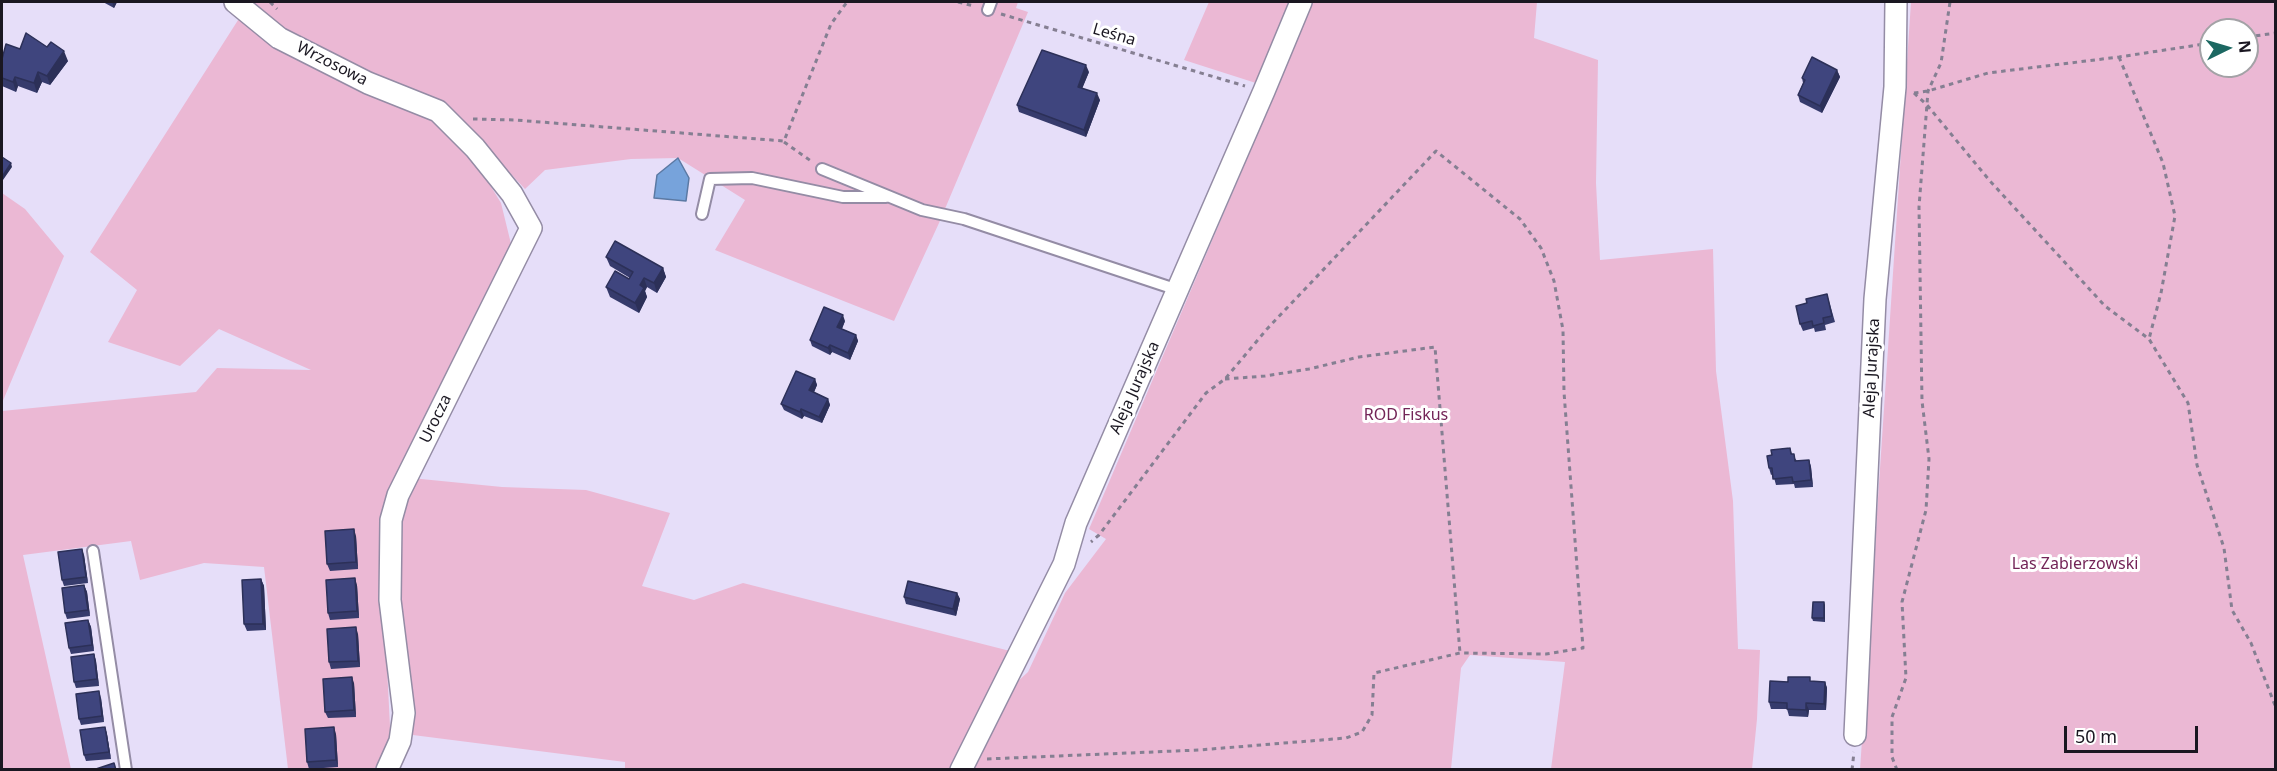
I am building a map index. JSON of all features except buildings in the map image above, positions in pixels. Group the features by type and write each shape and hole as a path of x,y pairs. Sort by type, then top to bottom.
{"street":[{"name":"Wrzosowa","path":"235,2 279,38 368,83 438,111"},
{"name":"Aleja Jurajska","path":"964,764 1064,564 1076,523 1301,2"},
{"name":"Aleja Jurajska","path":"1855,735 1875,299 1895,87 1896,2"},
{"name":"Urocza","path":"387,770 400,741 404,712 390,600 391,520 398,495 531,228 512,194 475,148 438,111"}],"lane":[{"path":"822,169 922,210 964,219 1178,290"},
{"path":"702,214 710,179 752,178 843,196 892,197"},
{"path":"93,551 126,770"}],"path":[{"path":"784,141 831,24 847,2"},
{"name":"Leśna","path":"958,2 989,6 1264,91"},
{"path":"1898,770 1892,757 1892,717 1906,678 1902,603 1926,510 1929,459 1922,401 1919,207 1928,91 1941,63 1950,2"},
{"path":"2259,35 2276,33"},
{"path":"1928,91 1988,73 2199,45"},
{"path":"2119,57 2163,163 2175,216 2162,293 2149,339"},
{"path":"1914,93 1927,105 1990,181 2105,306 2149,339 2187,403 2197,465 2223,548 2232,610 2251,643 2276,708"},
{"path":"438,111 452,119 515,120 784,141 822,169"},
{"path":"964,764 1199,750 1346,738 1362,732 1372,715 1374,673 1460,653 1546,654 1584,648 1564,392 1563,330 1554,281 1541,248 1520,219 1436,151 1267,329 1226,379 1206,393 1099,535 1091,542"},
{"path":"1226,379 1265,376 1309,369 1359,357 1435,347 1460,653"}],"green space":[{"path":"246,2 1018,2 1016,8 1028,12 939,223 894,321 715,250 745,200 678,158 631,159 545,170 525,189 480,141 284,34"},
{"path":"1209,2 1294,2 1259,84 1184,60"},
{"name":"ROD Fiskus","path":"1311,2 1537,2 1534,38 1598,60 1596,183 1600,260 1713,249 1716,371 1733,501 1738,649 1760,650 1752,769 1551,769 1565,662 1470,655 1461,668 1451,769 974,770 1016,683 1028,672 1065,593 1106,539 1089,529 1284,72"},
{"name":"Las Zabierzowski","path":"1911,2 2275,2 2275,769 1860,770"},
{"path":"240,17 438,119 482,172 501,203 513,252 394,478 381,549 391,746 374,769 288,769 264,567 204,563 140,580 131,541 23,555 71,769 2,769 2,411 196,392 217,368 311,370 219,329 180,366 108,342 137,290 90,252"},
{"path":"2,193 25,209 64,256 2,403"},
{"path":"411,478 502,487 586,490 670,513 642,586 694,600 743,583 1014,652 950,769 625,769 625,762 405,734 398,603 398,533"}],"water":[{"path":"678,158 689,178 686,201 654,198 657,175"}]}
